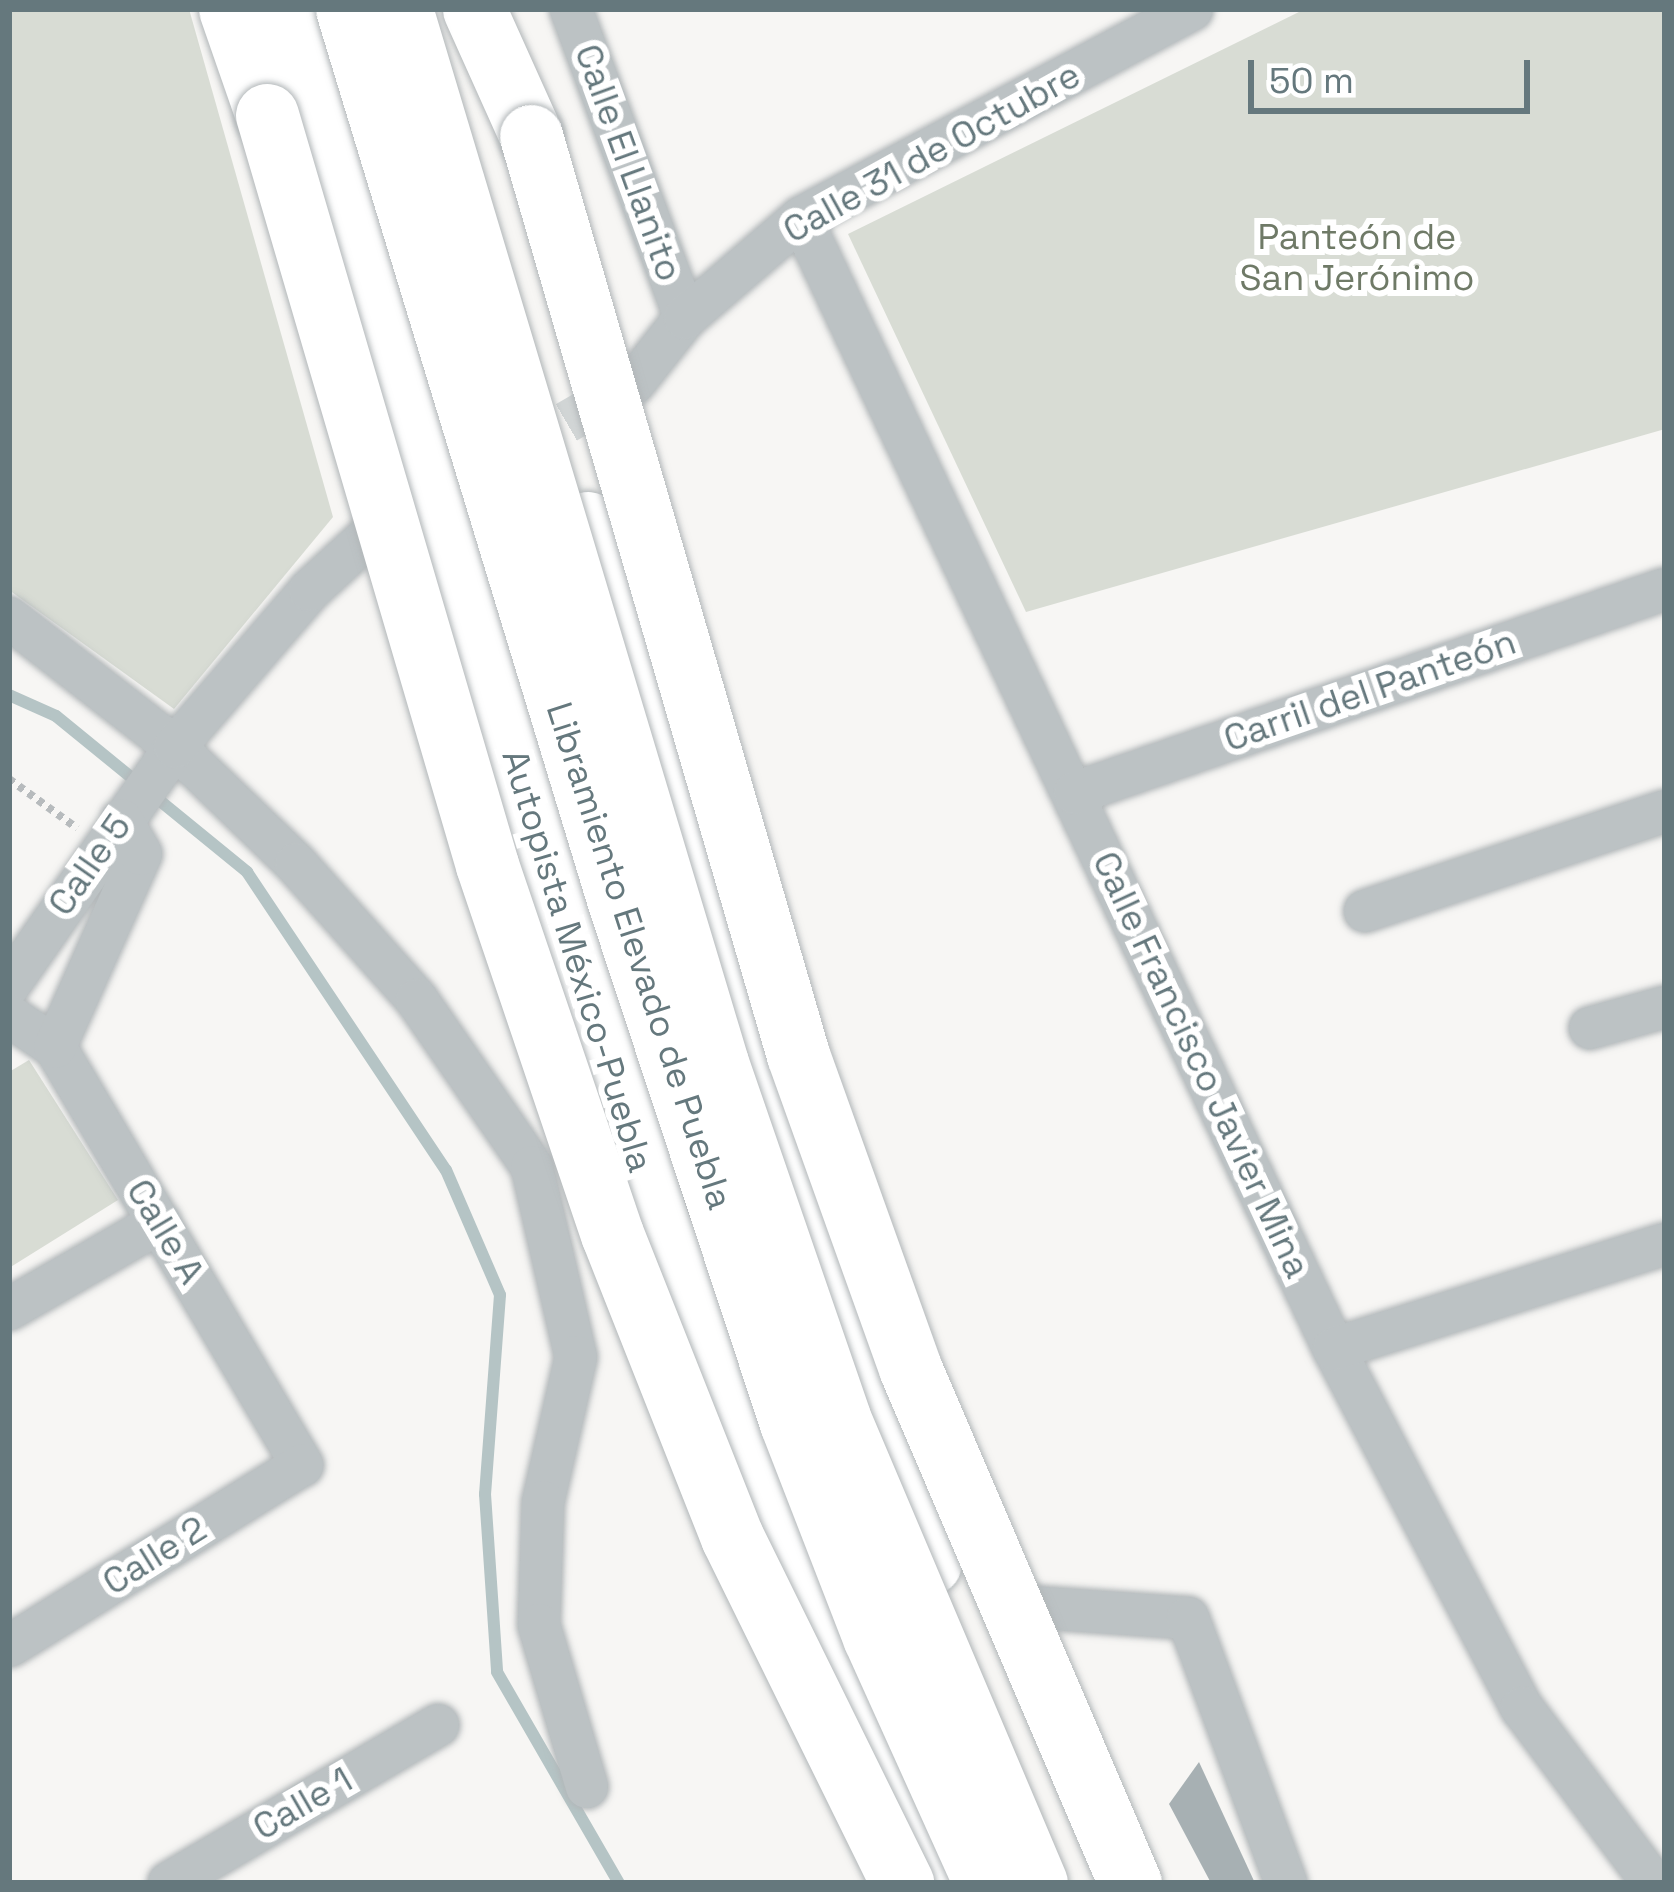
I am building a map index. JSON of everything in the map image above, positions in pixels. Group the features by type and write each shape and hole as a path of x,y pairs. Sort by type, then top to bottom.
{"highway":[{"path":"230,9 267,116 481,844 612,1234 732,1538 902,1883"},
{"name":"Autopista México-Puebla","path":"286,9 657,1221 826,1633 947,1883"},
{"name":"Libramiento Elevado de Puebla","path":"347,9 619,902 790,1424 874,1637 985,1883"},
{"name":"Libramiento Elevado de Puebla","path":"401,9 717,1063 839,1418 1036,1883"},
{"path":"432,9 751,1062 982,1704 1069,1883"},
{"path":"474,9 531,136 798,1055 910,1368 1130,1883"}],"street":[{"name":"Calle El Llanito","path":"571,9 685,318"},
{"name":"Calle 31 de Octubre","path":"633,384 685,318 801,218 1192,9"},
{"name":"Calle Francisco Javier Mina","path":"801,218 1334,1349 1522,1708 1653,1883"},
{"name":"Calle 5","path":"9,985 169,756 310,590 370,535"},
{"name":"Carril del Panteón","path":"1075,793 1665,590"},
{"path":"9,618 296,864 417,1000 532,1167 576,1358 543,1502 539,1625 587,1787"},
{"path":"1365,911 1665,811"},
{"path":"55,1047 141,854 117,825"},
{"path":"1590,1028 1665,1007"},
{"name":"Calle A","path":"9,1016 55,1047 302,1465"},
{"path":"9,1309 160,1222"},
{"path":"1334,1349 1665,1244"},
{"path":"821,1266 1029,1607 1154,1883"},
{"name":"Calle 2","path":"9,1646 302,1465"},
{"path":"1029,1607 1188,1618 1286,1883"},
{"name":"Calle 1","path":"170,1883 437,1725"}],"path":[{"path":"9,779 117,825"}],"green space":[{"path":"9,9 189,9 333,517 174,709 9,590"},
{"name":"Panteón de San Jerónimo","path":"1305,9 1665,9 1665,429 1026,612 848,234"},
{"path":"29,1060 118,1200 9,1268 9,1072"}],"building":[{"path":"1199,1762 1255,1883 1211,1883 1169,1804"}],"waterway":[{"path":"9,695 56,716 247,872 446,1170 500,1295 485,1494 497,1672 619,1883"}],"tunnel":[{"path":"512,454 629,386"}]}
